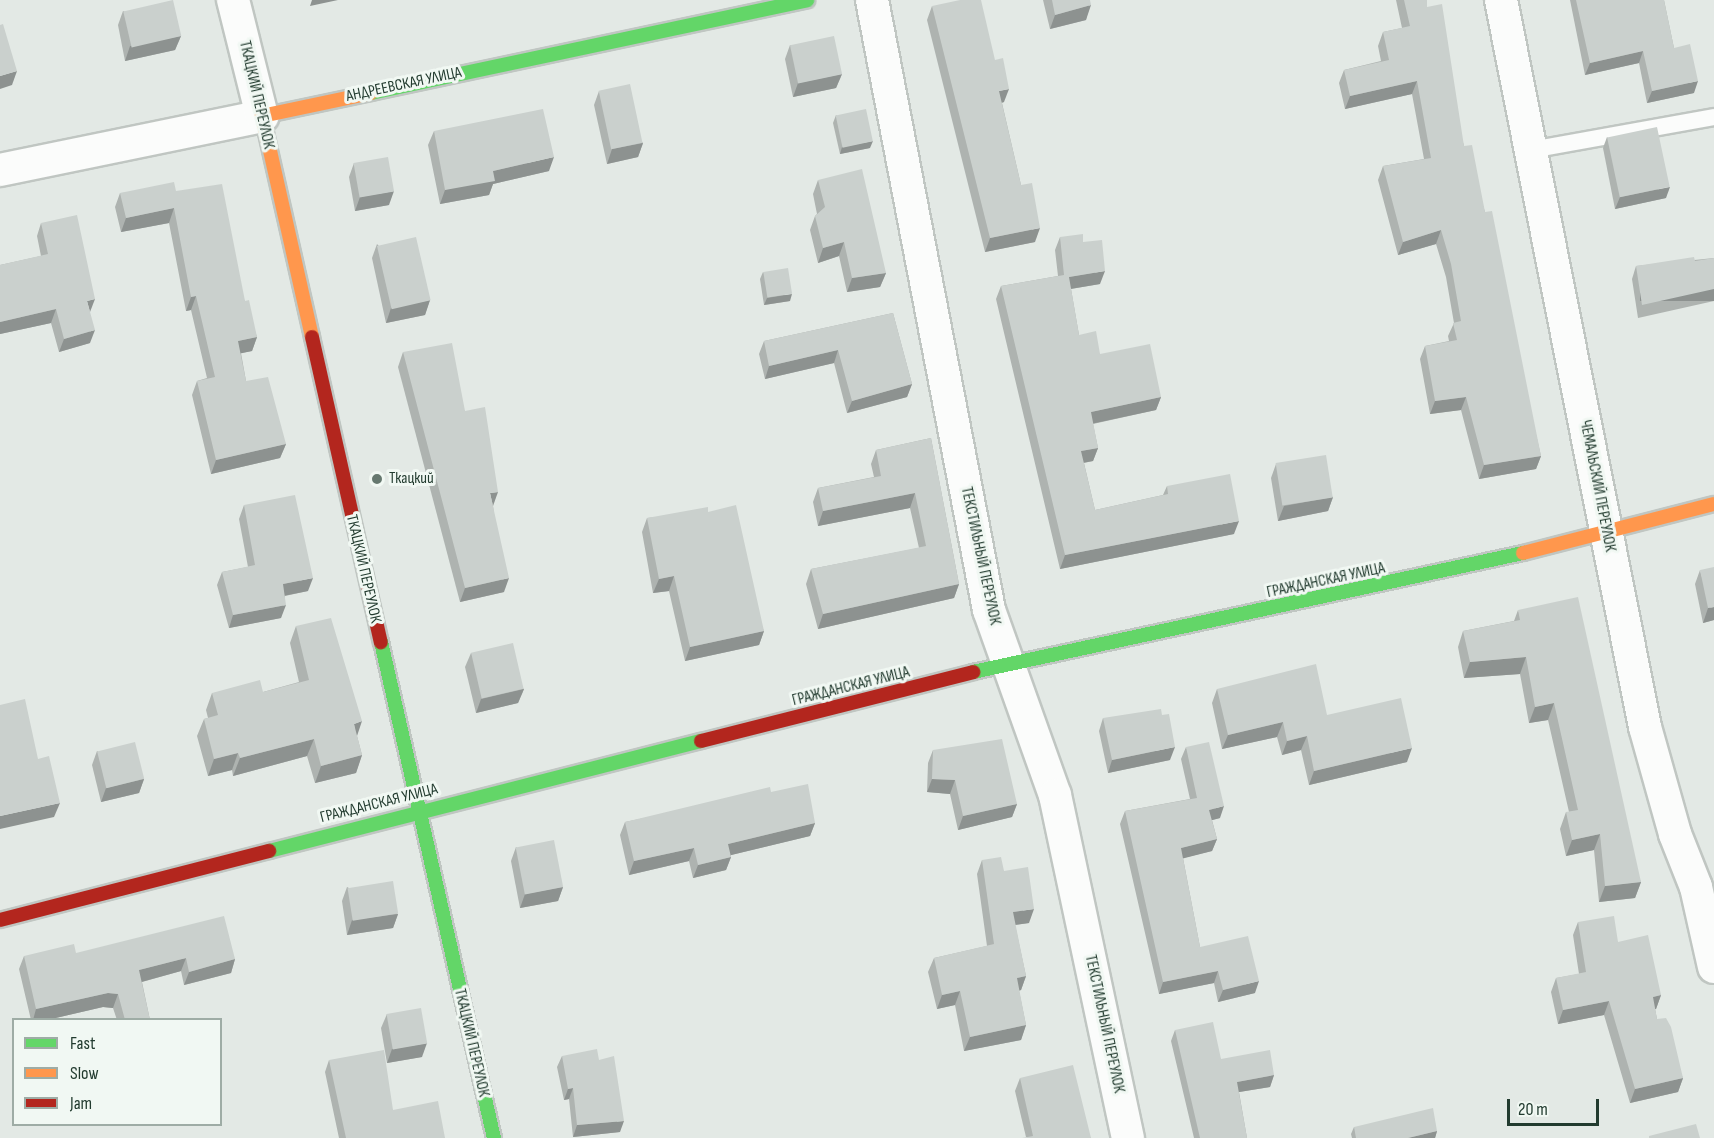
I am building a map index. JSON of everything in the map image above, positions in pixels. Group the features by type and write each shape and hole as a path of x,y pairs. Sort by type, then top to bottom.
{"street":[{"name":"ТКАЦКИЙ ПЕРЕУЛОК","path":"233,0 262,116 417,810 494,1138"},
{"name":"АНДРЕЕВСКАЯ УЛИЦА","path":"0,170 807,0"},
{"name":"ТЕКСТИЛЬНЫЙ ПЕРЕУЛОК","path":"872,0 989,610 1055,795 1128,1138"},
{"name":"ЧЕМАЛЬСКИЙ ПЕРЕУЛОК","path":"1501,0 1645,727 1675,834 1705,885 1714,967"},
{"name":"ГРАЖДАНСКАЯ УЛИЦА","path":"0,920 417,810 1008,663 1424,578 1605,528 1714,504"}],"lane":[{"path":"1531,150 1714,117"}],"building":[{"path":"173,0 181,36 132,48 123,11"},
{"path":"960,0 981,0 995,60 1003,58 1009,89 999,91 1021,185 1032,183 1040,228 990,238 932,6"},
{"path":"1052,0 1090,0 1091,5 1055,15"},
{"path":"1404,0 1427,0 1427,7 1442,4 1464,146 1472,145 1485,212 1492,211 1541,456 1484,465 1466,397 1435,401 1425,346 1457,340 1453,323 1461,321 1451,264 1441,230 1403,242 1383,166 1431,158 1417,81 1350,96 1344,70 1389,60 1383,32 1410,26"},
{"path":"1576,0 1664,0 1674,48 1690,44 1698,81 1652,91 1643,51 1590,63"},
{"path":"3,24 17,71 0,76 0,25"},
{"path":"834,36 842,74 798,84 790,45"},
{"path":"630,84 642,143 611,149 599,91"},
{"path":"543,109 554,157 493,171 495,181 445,190 434,131"},
{"path":"866,109 873,141 843,148 836,115"},
{"path":"1657,127 1670,187 1620,197 1607,138"},
{"path":"388,157 394,191 360,198 354,163"},
{"path":"862,169 886,273 852,278 844,242 823,248 815,216 825,207 818,180"},
{"path":"174,182 176,191 222,184 245,301 249,300 257,337 238,341 246,381 268,377 286,444 216,460 197,381 215,377 196,296 191,297 174,208 126,218 120,193"},
{"path":"77,215 95,299 87,301 95,330 64,339 56,309 0,322 0,265 48,254 41,223"},
{"path":"1083,234 1083,242 1102,240 1105,271 1069,277 1079,335 1096,331 1100,354 1150,344 1161,397 1091,412 1098,448 1081,451 1095,510 1168,494 1167,486 1230,474 1239,521 1065,555 1001,286 1064,275 1060,237"},
{"path":"416,237 431,300 392,309 377,246"},
{"path":"1694,257 1695,261 1714,258 1714,289 1642,305 1636,266"},
{"path":"788,268 792,294 767,298 763,272"},
{"path":"893,313 912,384 852,401 838,350 769,366 764,341"},
{"path":"452,343 465,411 485,407 498,492 490,493 509,578 465,588 403,352"},
{"path":"931,438 959,584 823,614 811,569 926,546 915,493 823,511 818,488 881,476 876,450"},
{"path":"1326,455 1333,497 1282,505 1276,463"},
{"path":"295,495 313,578 283,584 286,605 233,615 222,572 255,565 244,505"},
{"path":"736,505 764,631 690,647 674,576 659,579 647,518 708,507 708,512"},
{"path":"1714,567 1714,607 1708,608 1700,570"},
{"path":"1578,597 1641,882 1605,886 1600,834 1572,840 1566,812 1578,810 1554,703 1535,707 1526,657 1470,662 1463,631 1520,620 1518,610"},
{"path":"331,618 362,721 354,724 362,755 321,766 314,739 240,758 238,753 214,759 204,719 218,715 212,693 260,680 263,692 309,680 296,626"},
{"path":"513,643 524,689 482,698 471,653"},
{"path":"1316,664 1327,715 1401,698 1412,748 1314,771 1307,736 1287,741 1283,722 1228,735 1217,689"},
{"path":"25,699 38,759 49,756 60,803 0,816 0,705"},
{"path":"1161,709 1162,715 1169,714 1175,747 1112,760 1103,718"},
{"path":"1002,739 1017,804 963,816 955,780 932,779 933,750"},
{"path":"135,742 144,779 106,788 97,751"},
{"path":"1209,742 1224,806 1209,810 1217,839 1181,848 1200,947 1248,936 1259,981 1223,990 1218,971 1163,982 1125,811 1197,798 1186,747"},
{"path":"808,784 815,823 728,844 731,857 698,865 694,848 634,861 625,822 770,787 771,792"},
{"path":"554,840 563,887 525,895 516,847"},
{"path":"1001,857 1004,871 1028,867 1034,909 1013,912 1026,976 1017,978 1026,1025 970,1037 960,991 942,995 934,958 994,944 982,860"},
{"path":"393,881 398,914 353,921 348,888"},
{"path":"224,916 235,959 189,972 186,958 139,970 150,1018 124,1018 118,994 108,993 36,1009 24,956 74,944 76,953"},
{"path":"1614,916 1618,942 1648,935 1661,995 1653,997 1657,1019 1666,1018 1671,1027 1683,1078 1635,1089 1609,1001 1563,1010 1556,978 1586,972 1578,922"},
{"path":"421,1008 427,1043 393,1050 387,1014"},
{"path":"1213,1022 1221,1059 1270,1050 1274,1075 1237,1082 1247,1138 1200,1138 1175,1030"},
{"path":"597,1049 599,1060 614,1056 624,1121 577,1125 573,1088 568,1089 562,1056"},
{"path":"384,1050 393,1110 438,1101 445,1138 346,1138 329,1060"},
{"path":"1073,1065 1091,1138 1022,1138 1033,1136 1020,1078"},
{"path":"1433,1108 1437,1131 1408,1138 1356,1138 1354,1127"},
{"path":"1696,1124 1700,1138 1649,1138 1649,1136"}],"traffic: fast":[{"path":"371,93 807,0"},
{"path":"973,672 1523,553"},
{"path":"381,642 494,1138"},
{"path":"269,851 701,741"}],"traffic: slow":[{"path":"312,337 262,116 371,93"},
{"path":"1523,553 1714,504"}],"traffic: jam":[{"path":"312,337 381,642"},
{"path":"701,741 973,672"},
{"path":"0,920 269,851"}],"place":[{"name":"Ткацкий","path":"377,479"}]}
